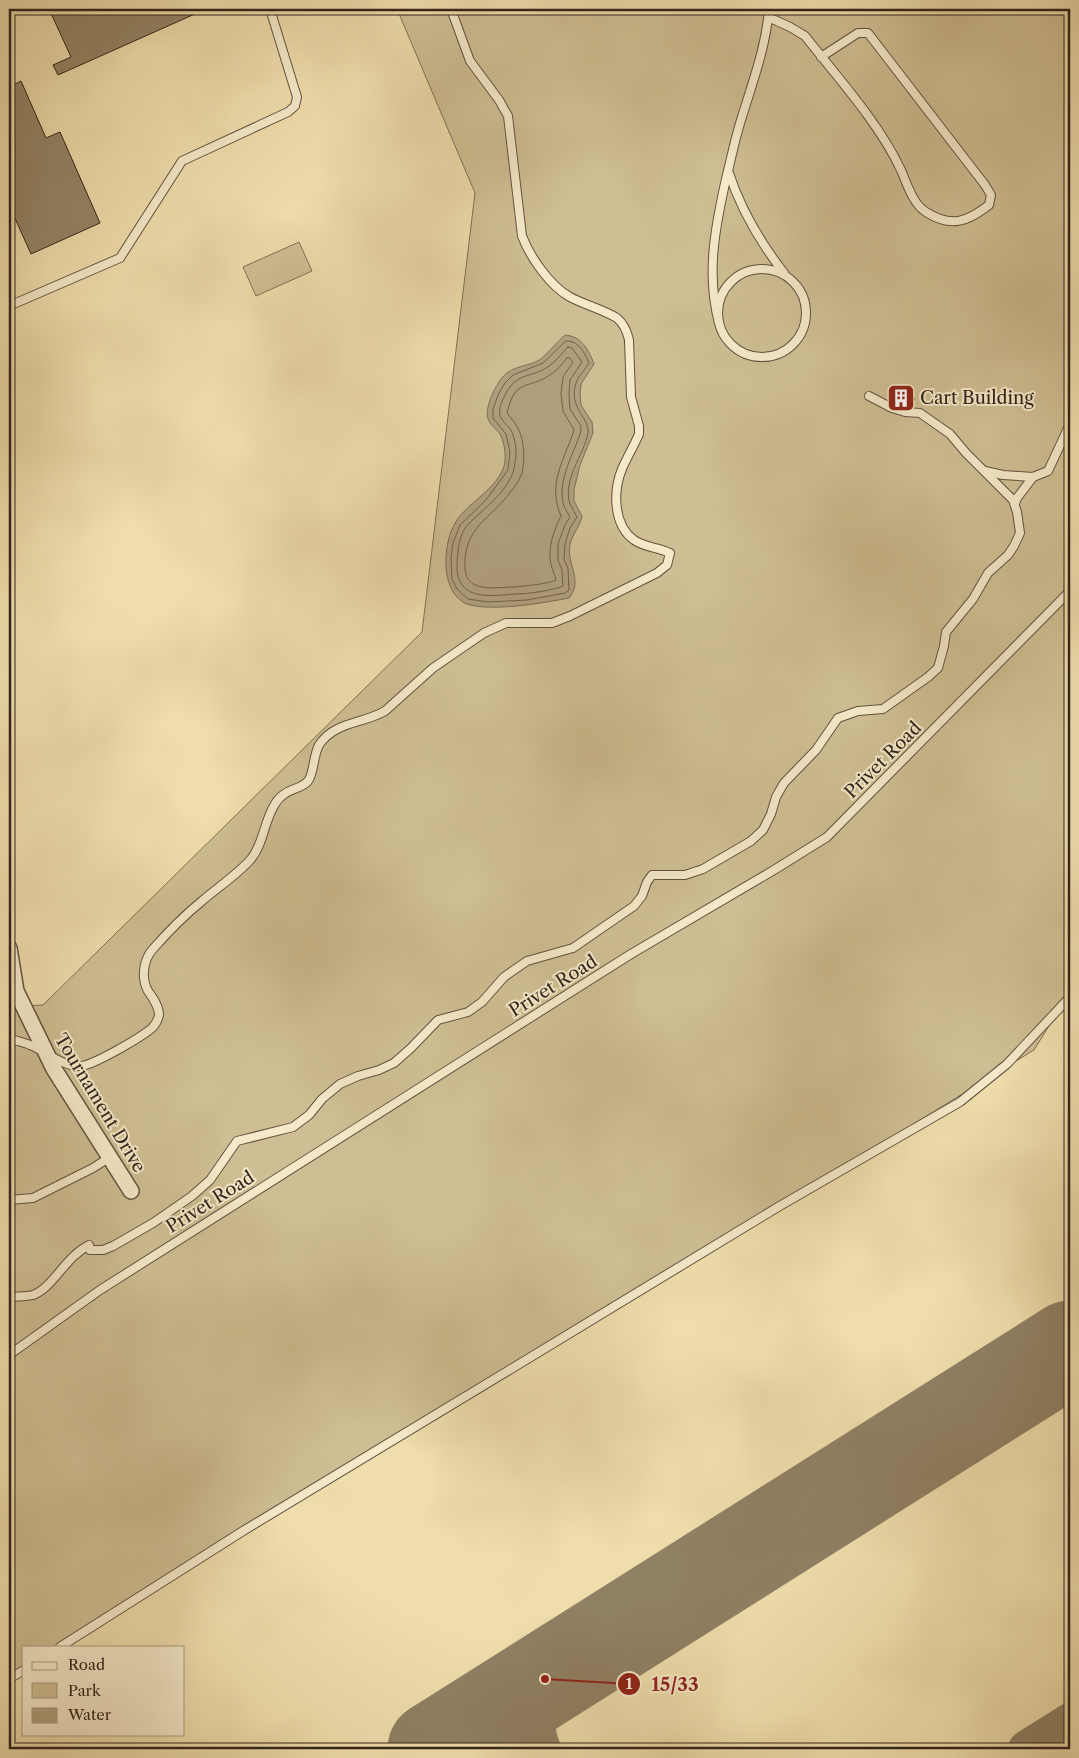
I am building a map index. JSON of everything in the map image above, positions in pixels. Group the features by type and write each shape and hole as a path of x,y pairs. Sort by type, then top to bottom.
{"street":[{"name":"Tournament Drive","path":"9,948 12,992 54,1070 132,1191"}],"lane":[{"path":"9,306 120,258 182,162 288,112 295,106 296,97 270,9"},
{"path":"9,1038 29,1045 70,1065 82,1066 116,1050 154,1026 157,1021 158,1009 145,983 144,974 147,959 152,950 188,913 252,858 273,807 279,798 286,792 310,780 314,758 326,736 347,724 376,716 384,711 433,668 484,633 506,623 543,623 562,619 640,583 667,565 670,553 647,547 632,538 622,526 617,508 619,478 639,434 639,426 631,396 629,340 624,324 617,318 562,292 540,267 526,247 522,236 508,116 500,100 470,61 451,9"},
{"path":"728,171 743,211 767,251 797,286 804,299 806,314 804,328 797,340 786,350 774,356 759,357 746,354 734,347 724,336 714,305 712,284 713,255 719,212 728,171 740,122 761,51 769,13 805,36 821,57 884,139 915,201 924,212 944,222 958,222 970,218 988,205 991,195 985,185 868,34 858,33 821,57"},
{"path":"719,323 718,309 722,294 730,282 743,273 757,269 772,270 786,275"},
{"path":"9,1297 32,1295 47,1287 78,1250 89,1245 90,1250 103,1250 153,1223 192,1196 210,1180 237,1142 293,1127 309,1115 322,1099 340,1084 394,1063 438,1020 468,1012 482,1002 504,977 526,960 573,948 634,906 642,896 647,882 652,875 685,875 703,869 751,841 763,830 771,814 776,796 784,783 816,750 838,718 858,711 883,709 938,668 946,632 973,599 988,573 1008,555 1014,546 1020,532 1015,504 950,434 920,413 905,412 892,408 869,396"},
{"path":"985,471 1003,475 1033,477 1048,471 1070,424"},
{"path":"1015,504 1017,498 1033,477"},
{"name":"Privet Road","path":"9,1355 108,1284 622,960 827,837 1070,591"},
{"path":"62,1646 243,1531 778,1207 960,1102 1007,1064 1070,997"},
{"path":"9,1200 34,1198 93,1168 110,1156"},
{"path":"9,1679 22,1671"}],"green space":[{"path":"397,9 1070,9 1070,992 1034,1050 64,1646 22,1646 22,1671 9,1679 9,1007 43,1005 422,632 475,193"},
{"path":"299,242 312,271 256,296 243,267"}],"water":[{"path":"565,335 576,338 584,345 594,364 581,384 580,394 581,405 592,422 593,433 580,465 574,490 574,501 582,516 580,524 572,537 569,552 575,578 573,591 569,598 532,604 490,607 467,604 458,598 449,583 446,567 447,550 450,533 455,523 494,484 503,469 505,452 500,434 490,423 487,411 490,400 498,383 506,374 515,368 541,359"}],"building":[{"path":"49,9 206,9 58,75 53,65 71,57"},
{"path":"21,81 46,138 60,132 100,223 31,254 9,205 9,87"},
{"name":"Cart Building","path":"898,385 915,399 909,407 896,403 888,396"}],"taxiway":[{"path":"542,1749 537,1731 536,1714 545,1679"},
{"path":"1027,1749 1070,1722"}],"runway":[{"path":"435,1749 1070,1348"}],"place":[{"name":"Cart Building","path":"901,398"},
{"name":"15/33","path":"545,1679"}]}
